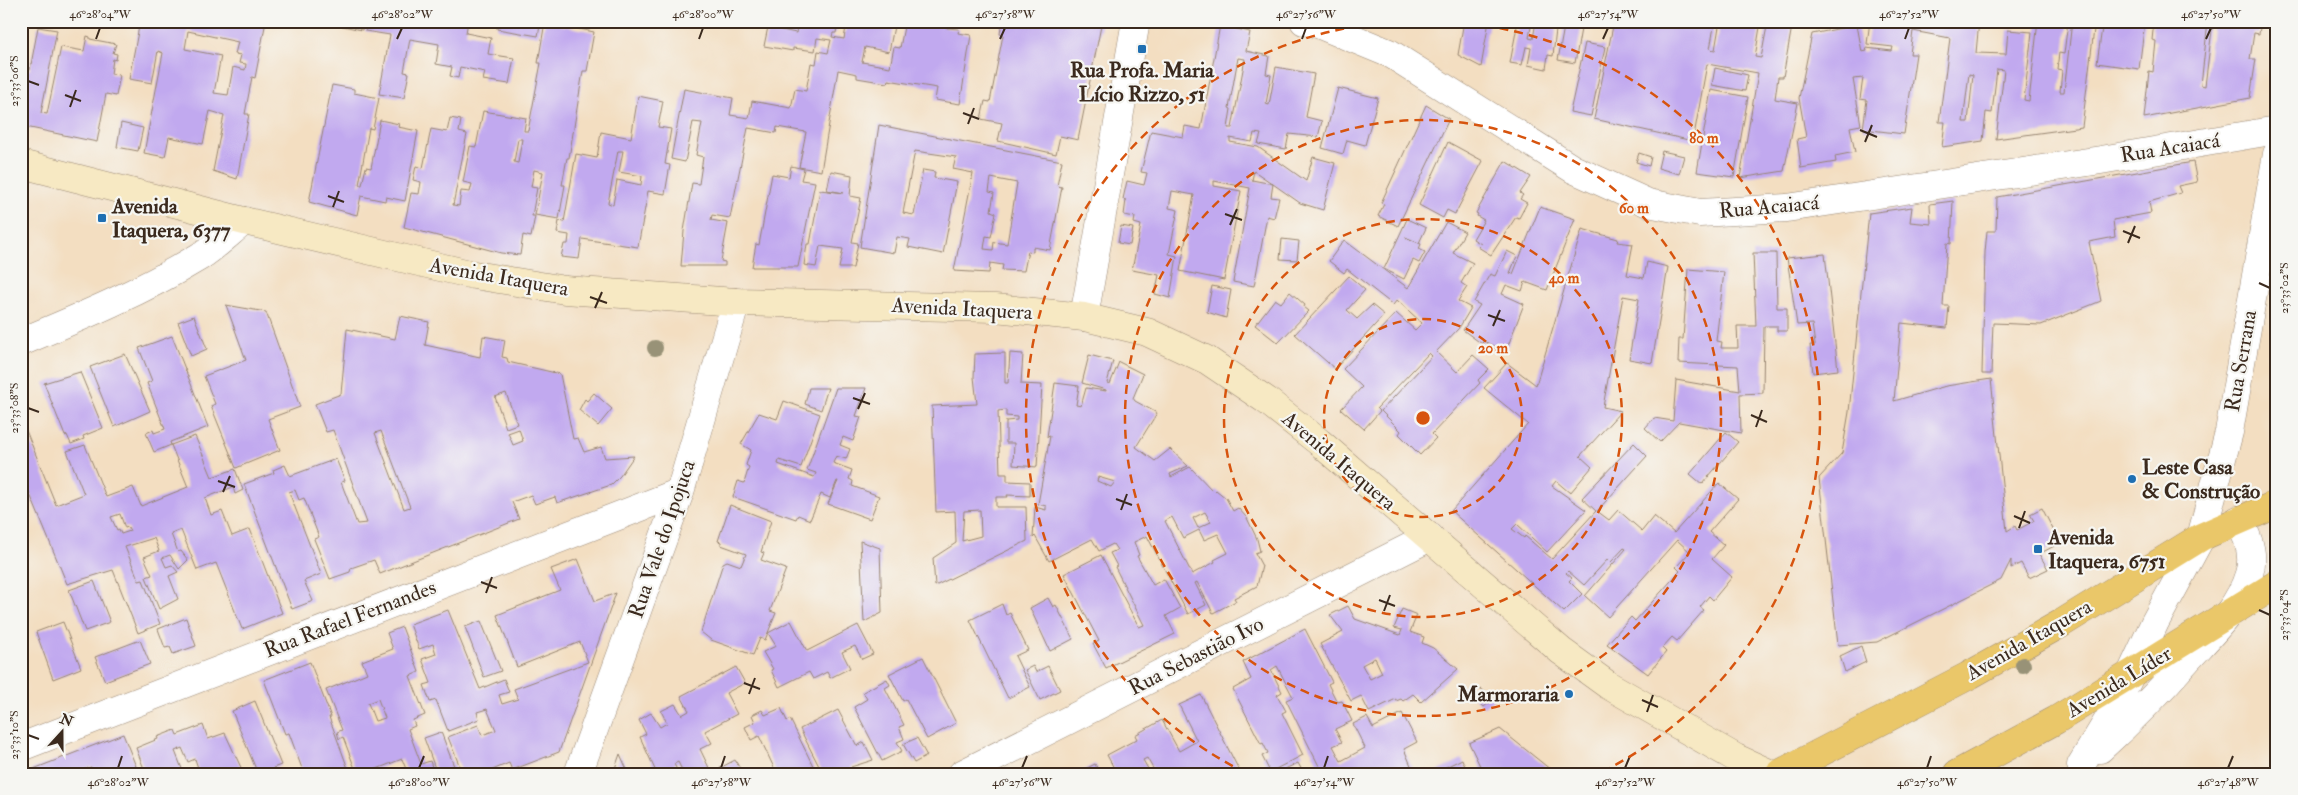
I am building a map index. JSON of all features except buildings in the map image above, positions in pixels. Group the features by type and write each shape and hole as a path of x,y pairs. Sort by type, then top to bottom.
{"main road":[{"name":"Avenida Itaquera","path":"1779,774 1985,666 2062,623 2201,537 2277,504"},
{"name":"Avenida Líder","path":"1957,774 2007,748 2129,677 2277,584"}],"street":[{"path":"1084,317 1136,21"},
{"name":"Rua Acaiacá","path":"1304,21 1318,24 1391,54 1573,169 1648,203 1700,213 1787,208 2111,158 2277,130"},
{"name":"Rua Serrana","path":"2077,770 2112,712 2155,622 2201,537 2229,432 2277,154"},
{"name":"Avenida Itaquera","path":"21,164 244,221 474,275 565,290 736,302 996,308 1084,317 1147,332 1207,360 1266,400 1320,442 1561,651 1608,685 1736,758 1771,774"},
{"path":"21,342 72,321 149,284 200,256 244,221"},
{"name":"Rua Vale do Ipojuca","path":"578,774 680,492 736,302"},
{"name":"Rua Rafael Fernandes","path":"21,747 680,492"},
{"path":"2077,770 2131,721 2229,614 2249,574 2251,556 2246,534 2238,520"},
{"name":"Rua Sebastião Ivo","path":"962,774 1430,537"}],"place":[{"name":"Rua Profa. Maria Lício Rizzo, 51","path":"1142,49"},
{"name":"Avenida Itaquera, 6377","path":"102,218"},
{"name":"Leste Casa & Construção","path":"2132,479"},
{"name":"Avenida Itaquera, 6751","path":"2038,549"},
{"name":"Marmoraria","path":"1569,694"}]}
